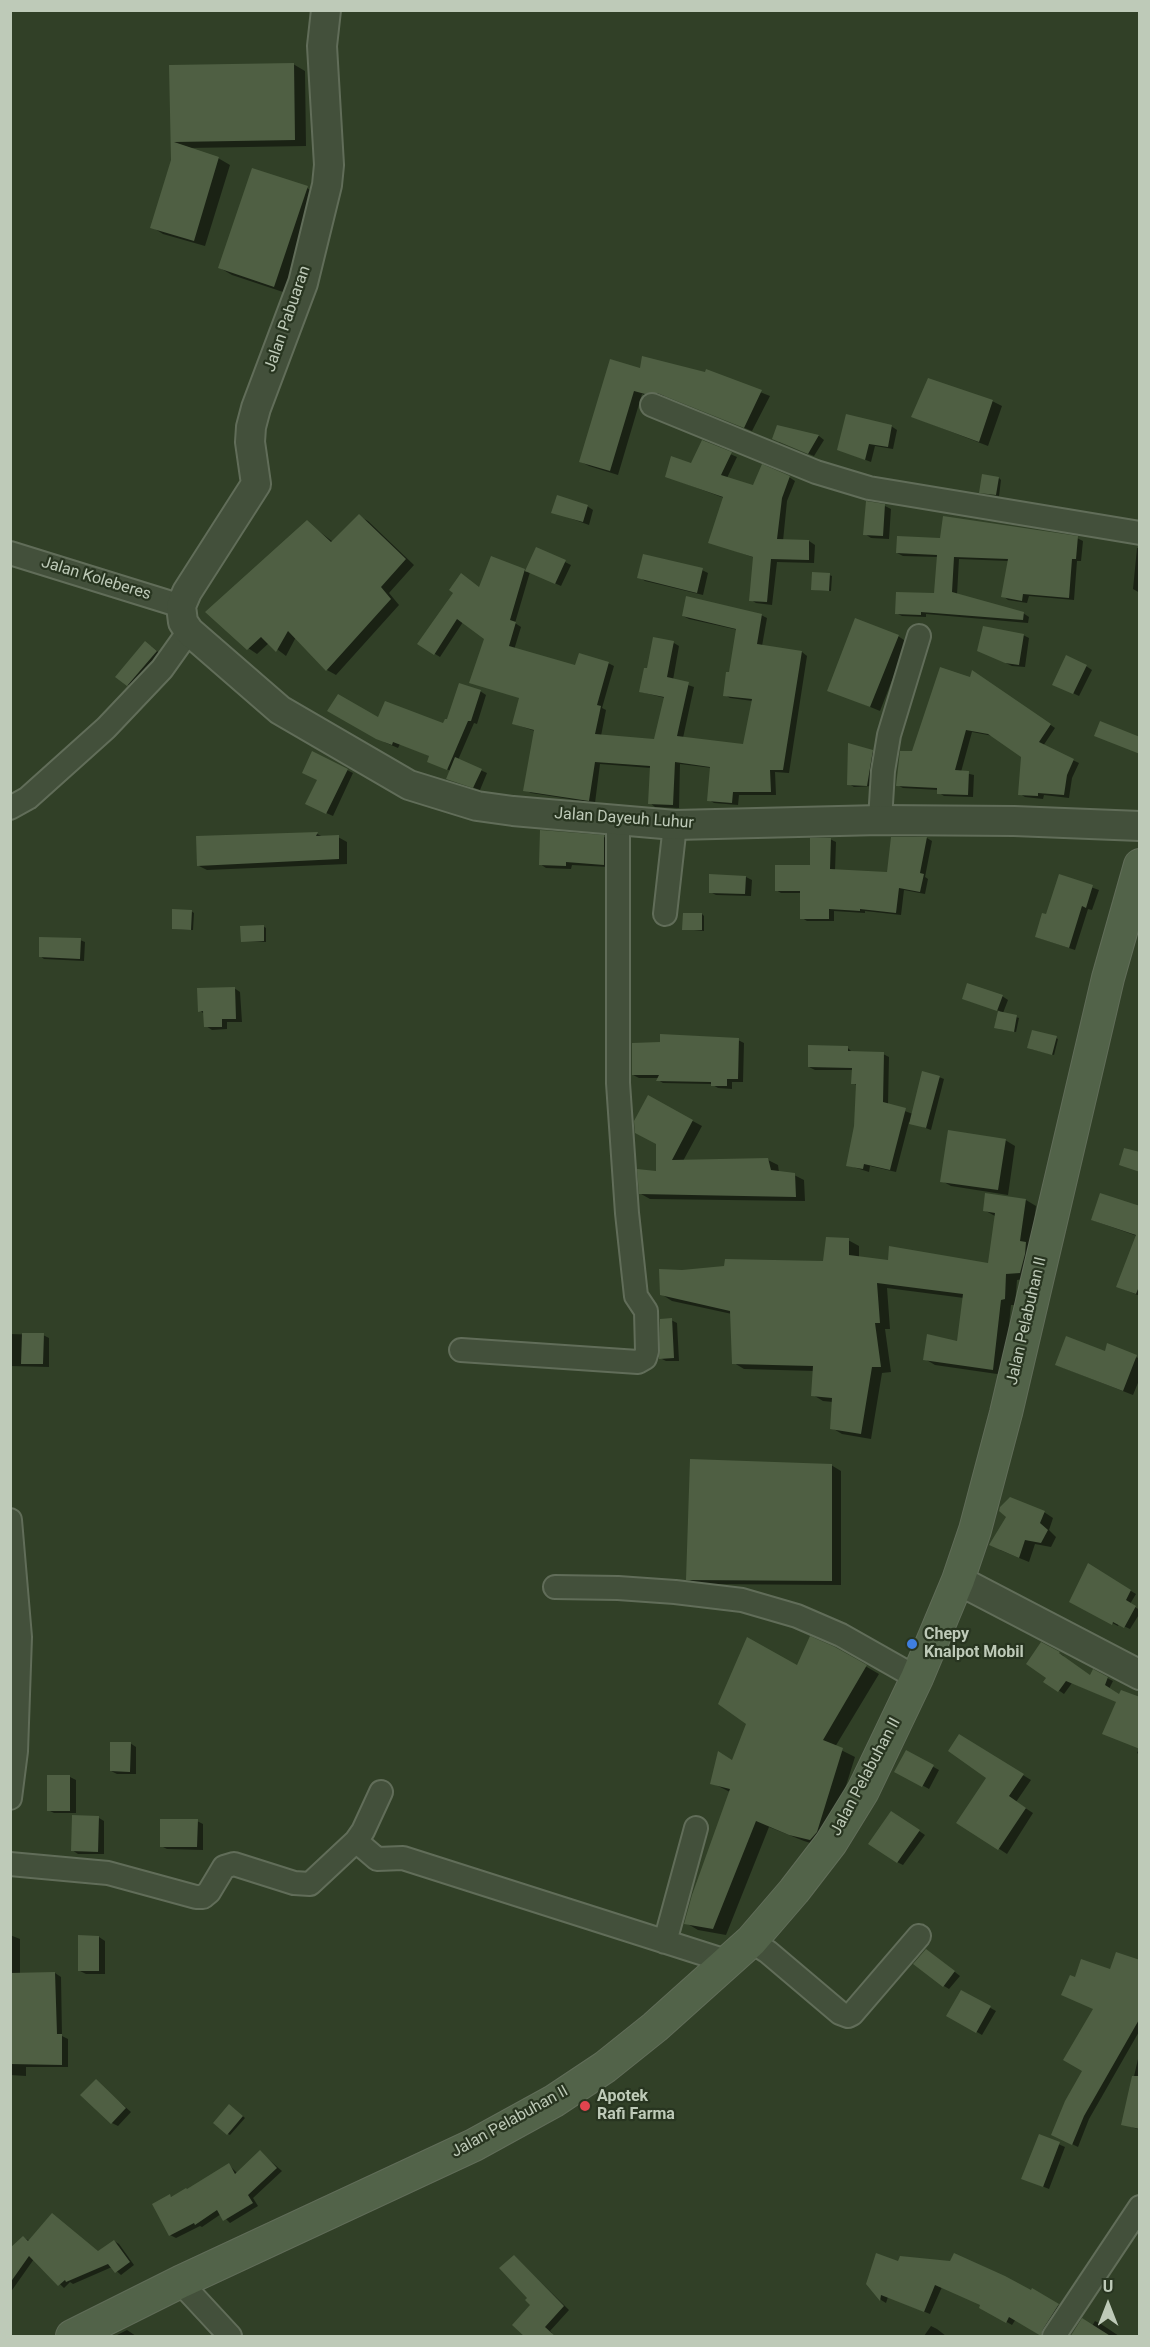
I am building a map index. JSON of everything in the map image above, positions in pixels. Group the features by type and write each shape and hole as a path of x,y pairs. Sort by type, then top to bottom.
{"main road":[{"name":"Jalan Pelabuhan II","path":"72,2337 180,2282 474,2145 554,2102 655,2027 751,1941 831,1843 863,1791 917,1678 958,1580 975,1530 1006,1413 1108,978 1140,865"}],"street":[{"name":"Jalan Pabuaran","path":"185,618 187,592 256,484 250,442 251,427 303,283 327,185 329,165 322,46 326,10"},
{"path":"652,405 816,472 869,488 1140,533"},
{"name":"Jalan Koleberes","path":"10,553 185,618"},
{"path":"10,808 28,798 106,728 162,669 185,618"},
{"name":"Jalan Dayeuh Luhur","path":"185,618 280,710 409,785 477,806 675,825 880,820 1014,821 1140,826"},
{"path":"880,820 883,771 889,735 919,636"},
{"path":"461,1350 638,1362 645,1358 647,1351 646,1311 636,1296 627,1213 618,1083 618,821"},
{"path":"665,914 675,825"},
{"path":"10,1520 20,1637 16,1751 10,1798"},
{"path":"958,1580 1140,1675"},
{"path":"555,1587 618,1588 742,1600 797,1616 842,1635 917,1678"},
{"path":"10,1864 108,1873 196,1897 203,1897 209,1892 224,1867 234,1864 294,1883 310,1884 356,1841 381,1792"},
{"path":"665,1942 696,1828"},
{"path":"356,1841 377,1859 403,1858 726,1961"},
{"path":"751,1941 768,1952 840,2013 848,2016 919,1936"},
{"path":"1054,2337 1091,2277 1118,2242 1140,2207"},
{"path":"180,2282 230,2337"}],"building":[{"path":"294,63 295,140 174,142 219,157 194,241 150,228 171,160 169,65"},
{"path":"252,168 308,186 274,287 218,268"},
{"path":"642,356 705,372 706,369 762,390 744,428 657,393 645,394 634,391 610,471 579,462 610,359 640,368"},
{"path":"928,378 993,400 979,442 911,417"},
{"path":"846,414 892,425 888,447 869,444 865,460 837,450"},
{"path":"777,425 819,435 808,454 772,439"},
{"path":"702,440 732,452 721,475 753,485 762,464 790,476 782,498 777,539 809,540 809,560 771,559 767,602 749,601 753,557 708,543 723,497 665,477 671,456 691,463"},
{"path":"982,474 999,477 996,495 979,493"},
{"path":"557,495 588,505 583,522 551,513"},
{"path":"866,501 885,504 883,536 863,535"},
{"path":"359,514 406,559 381,587 391,599 326,671 288,631 276,652 261,637 247,650 205,612 307,520 331,542"},
{"path":"943,516 1078,536 1076,559 1072,559 1069,598 1023,594 1022,601 1001,597 1008,559 954,557 952,592 1024,612 1023,620 921,612 921,615 895,614 896,592 934,593 937,555 896,553 897,536 940,538"},
{"path":"536,547 566,560 555,584 525,571"},
{"path":"643,554 703,568 697,593 637,578"},
{"path":"491,556 525,569 510,620 516,622 509,646 575,665 579,653 609,662 597,705 601,706 595,734 654,739 664,697 639,692 644,668 647,668 653,637 674,641 667,677 689,682 677,736 743,744 752,699 723,696 736,629 682,616 686,596 762,614 757,644 802,651 783,770 770,770 771,792 733,792 732,803 707,801 710,767 675,762 673,805 648,804 650,766 595,762 589,801 523,791 534,730 512,724 519,698 469,683 484,639 457,619 434,655 417,644 453,593 449,590 461,573 479,587"},
{"path":"812,572 830,573 829,591 811,590"},
{"path":"855,618 899,635 870,707 827,691"},
{"path":"983,626 1024,634 1019,665 1005,663 977,651"},
{"path":"145,641 157,651 127,686 115,677"},
{"path":"1066,655 1087,665 1073,694 1052,685"},
{"path":"940,667 970,677 972,670 1051,724 1039,742 1074,759 1067,775 1064,795 1038,793 1038,796 1018,795 1021,757 988,734 966,730 955,770 969,771 968,795 937,794 937,788 896,786 900,751 912,751"},
{"path":"459,683 481,690 471,721 468,721 447,770 427,762 429,756 393,742 392,745 376,739 327,711 338,694 378,717 385,701 443,723 447,719"},
{"path":"1100,721 1140,737 1140,754 1094,736"},
{"path":"848,743 873,750 867,786 847,785"},
{"path":"312,751 348,769 326,814 305,804 317,780 302,773"},
{"path":"455,757 482,769 473,788 446,779"},
{"path":"540,830 604,835 604,865 566,862 566,866 539,865"},
{"path":"318,832 316,836 339,835 339,859 197,866 196,836"},
{"path":"891,837 927,837 920,873 924,874 920,892 899,888 896,913 860,909 860,911 829,909 829,919 800,919 800,891 775,891 775,865 810,865 810,838 831,838 830,869 887,872"},
{"path":"709,874 746,876 745,894 709,893"},
{"path":"1059,874 1093,885 1086,908 1082,906 1069,948 1035,937 1042,913 1046,914"},
{"path":"172,909 192,910 191,930 172,929"},
{"path":"683,913 702,913 702,930 682,930"},
{"path":"264,925 264,941 241,942 240,926"},
{"path":"39,937 81,938 80,959 39,957"},
{"path":"967,983 1003,995 997,1011 962,999"},
{"path":"235,987 236,1019 222,1019 222,1027 204,1027 203,1011 198,1012 197,988"},
{"path":"998,1011 1017,1015 1014,1032 994,1028"},
{"path":"1032,1030 1057,1036 1052,1055 1027,1048"},
{"path":"660,1034 739,1038 738,1079 727,1079 727,1086 711,1086 711,1082 656,1081 659,1075 632,1075 632,1043 660,1042"},
{"path":"808,1045 848,1046 848,1051 884,1052 883,1102 906,1108 890,1170 864,1164 863,1169 846,1166 854,1126 856,1084 851,1084 852,1068 808,1067"},
{"path":"922,1071 940,1076 926,1128 909,1124"},
{"path":"648,1095 693,1120 672,1160 768,1158 771,1170 795,1173 796,1197 639,1194 637,1169 656,1171 656,1144 635,1133 634,1121"},
{"path":"948,1130 1006,1139 998,1190 940,1182"},
{"path":"1124,1148 1140,1152 1140,1172 1119,1165"},
{"path":"985,1193 1026,1199 1020,1241 1026,1242 1025,1254 1020,1273 1006,1274 1005,1299 1001,1300 993,1370 923,1360 927,1334 957,1341 963,1294 877,1283 880,1323 875,1323 881,1367 872,1367 861,1434 830,1429 832,1398 811,1396 813,1366 732,1364 730,1311 660,1295 659,1269 682,1270 724,1266 725,1259 823,1261 826,1237 849,1238 849,1255 888,1260 889,1246 988,1263 995,1213 983,1211"},
{"path":"1100,1193 1140,1206 1140,1284 1136,1294 1116,1287 1136,1235 1091,1220"},
{"path":"672,1318 674,1358 659,1359 660,1319"},
{"path":"22,1333 44,1333 43,1364 21,1364"},
{"path":"1066,1336 1105,1351 1107,1343 1137,1355 1123,1391 1055,1365"},
{"path":"690,1459 832,1464 832,1581 686,1580"},
{"path":"1010,1497 1045,1511 1040,1523 1048,1530 1041,1543 1025,1540 1019,1558 989,1545 1006,1517 999,1511 1000,1507"},
{"path":"1088,1563 1131,1590 1126,1600 1136,1606 1124,1628 1113,1622 1112,1625 1069,1602"},
{"path":"810,1636 867,1665 823,1740 843,1748 817,1832 810,1840 789,1835 756,1821 713,1929 684,1924 730,1789 710,1784 718,1751 732,1760 746,1724 718,1704 747,1637 797,1665"},
{"path":"1041,1642 1060,1652 1090,1675 1093,1669 1108,1677 1105,1685 1119,1694 1121,1690 1140,1697 1140,1749 1102,1734 1116,1702 1066,1681 1058,1692 1043,1682 1046,1678 1026,1664"},
{"path":"959,1734 1024,1774 1009,1796 1026,1808 998,1850 956,1823 986,1778 948,1751"},
{"path":"110,1742 131,1742 130,1772 110,1771"},
{"path":"906,1750 934,1765 922,1787 894,1772"},
{"path":"47,1775 70,1775 70,1811 47,1811"},
{"path":"891,1811 920,1830 897,1863 868,1844"},
{"path":"72,1815 99,1816 98,1852 71,1851"},
{"path":"160,1819 198,1819 197,1847 160,1847"},
{"path":"78,1935 99,1936 99,1971 78,1971"},
{"path":"926,1949 955,1971 943,1987 913,1964"},
{"path":"1116,1952 1140,1960 1140,2018 1084,2116 1072,2145 1051,2135 1065,2101 1082,2071 1063,2060 1093,2009 1061,1995 1070,1975 1075,1977 1081,1959 1110,1969"},
{"path":"55,1972 57,2034 62,2034 62,2065 10,2064 10,1973"},
{"path":"961,1990 991,2006 976,2033 946,2016"},
{"path":"1132,2076 1140,2076 1140,2129 1121,2125"},
{"path":"96,2079 126,2108 111,2124 80,2095"},
{"path":"229,2104 243,2116 227,2135 213,2123"},
{"path":"1039,2134 1060,2142 1043,2187 1021,2179"},
{"path":"260,2150 277,2168 248,2195 253,2203 223,2221 217,2210 195,2225 194,2223 169,2236 152,2204 170,2194 171,2197 187,2189 229,2163 235,2174"},
{"path":"52,2213 98,2251 114,2240 130,2262 115,2273 108,2264 66,2282 65,2280 58,2286 29,2256 10,2283 10,2248 23,2236 28,2241"},
{"path":"876,2253 898,2261 900,2256 950,2261 954,2253 1031,2290 1032,2288 1059,2304 1041,2336 1009,2317 1006,2323 979,2308 980,2305 935,2285 924,2312 881,2295 880,2301 866,2284"},
{"path":"514,2255 564,2306 545,2327 556,2337 525,2337 512,2325 530,2305 525,2300 527,2298 499,2268"},
{"path":"1082,2318 1112,2337 1070,2337"}],"place":[{"name":"Chepy Knalpot Mobil","path":"912,1644"},
{"name":"Apotek Rafi Farma","path":"585,2106"}]}
